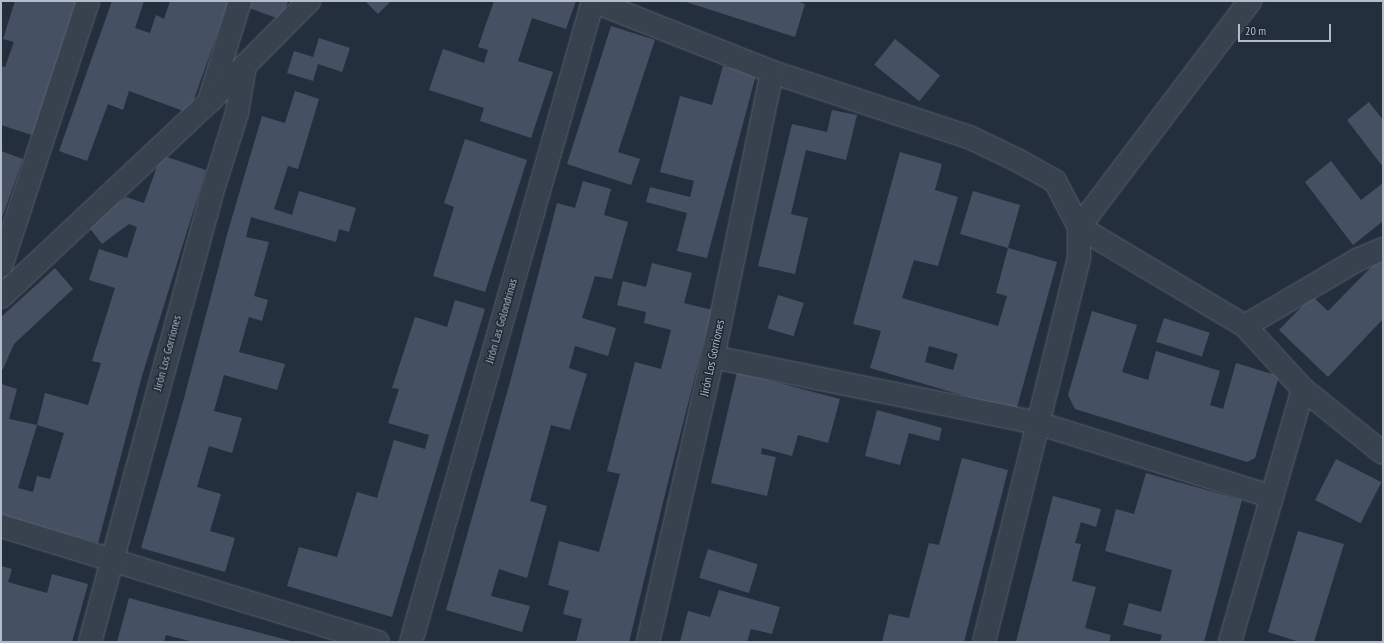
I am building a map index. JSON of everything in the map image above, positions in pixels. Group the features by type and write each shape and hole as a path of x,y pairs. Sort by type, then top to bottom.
{"street":[{"path":"1,266 88,1"},
{"path":"210,101 240,1"},
{"path":"1,297 210,101 309,1"},
{"path":"593,1 772,72 969,137 1055,181 1079,226 1079,258 984,642"},
{"name":"Jirón Las Golondrinas","path":"411,642 593,1"},
{"path":"1079,226 1250,1"},
{"name":"Jirón Los Gorriones","path":"90,642 210,199 237,113 245,65"},
{"name":"Jirón Los Gorriones","path":"648,642 713,358 772,72"},
{"path":"1079,226 1245,326 1303,389 1383,453"},
{"path":"1245,326 1357,260 1383,249"},
{"path":"713,358 1038,423 1272,497"},
{"path":"1230,642 1303,389"},
{"path":"1,526 378,642"}],"building":[{"path":"15,1 79,1 35,136 1,125 1,66 5,67 14,42 3,39"},
{"path":"112,1 144,1 135,28 150,33 156,15 164,19 170,1 229,1 189,113 129,91 123,110 108,104 87,161 59,151"},
{"path":"252,1 288,1 282,20 249,8"},
{"path":"365,1 391,1 378,14"},
{"path":"494,1 576,1 566,29 532,18 518,61 553,72 531,138 480,121 484,108 429,90 443,49 484,63 488,50 478,47"},
{"path":"683,1 796,1 805,4 795,37"},
{"path":"611,26 655,40 618,152 640,159 631,185 567,164"},
{"path":"319,38 350,48 342,72 318,64 313,81 287,73 294,51 313,57"},
{"path":"895,39 940,76 919,101 874,65"},
{"path":"723,66 756,75 707,258 677,251 687,213 646,202 650,187 690,197 694,181 660,172 680,96 712,105"},
{"path":"295,91 319,99 298,169 288,166 274,209 292,215 299,191 356,208 349,232 339,229 336,242 251,217 246,237 269,242 254,296 268,300 262,321 249,317 239,352 285,364 277,390 224,375 214,411 242,418 232,453 209,446 197,487 221,494 210,531 235,538 225,572 141,548 183,402 228,231 262,116 285,123"},
{"path":"1369,102 1383,120 1383,167 1347,120"},
{"path":"832,110 857,115 846,160 806,150 791,214 808,218 795,274 758,266 792,124 827,132"},
{"path":"465,139 527,160 485,292 433,276 454,207 444,203"},
{"path":"1,151 23,159 1,221"},
{"path":"900,152 942,164 935,190 958,197 938,266 914,260 902,298 998,326 1007,296 996,293 1008,248 1057,262 1016,411 870,368 881,331 853,324","holes":["929,346 958,354 953,370 925,362"]},
{"path":"161,155 206,170 142,376 98,543 1,516 1,384 17,389 9,419 37,425 45,393 88,405 101,363 92,361 115,288 89,280 99,249 127,258 137,227 129,224 102,244 88,226 126,197 144,203","holes":["37,425 64,433 50,479 37,476 33,492 18,488"]},
{"path":"1331,161 1361,200 1383,183 1383,221 1353,245 1305,182"},
{"path":"583,181 611,189 604,215 628,222 612,279 595,276 582,318 616,328 608,356 575,346 569,368 587,374 570,430 551,425 530,501 547,506 527,578 499,569 491,596 530,606 522,632 446,610 510,382 557,203 575,208"},
{"path":"973,191 1020,205 1008,248 960,234"},
{"path":"1383,255 1383,319 1328,377 1279,330 1312,296 1328,311"},
{"path":"652,263 692,273 684,303 712,310 629,642 576,642 582,619 563,614 569,591 548,585 559,541 599,552 620,474 607,471 635,362 661,369 671,330 644,323 646,312 617,305 623,281 646,287"},
{"path":"55,268 73,289 14,344 3,369 1,369 1,317"},
{"path":"778,295 804,303 794,336 768,328"},
{"path":"455,300 485,309 392,617 287,586 299,547 337,557 357,492 377,498 394,440 425,449 429,435 388,423 399,389 392,388 415,317 447,327"},
{"path":"1092,311 1137,325 1122,372 1148,380 1156,351 1220,371 1210,405 1223,409 1236,363 1279,376 1255,458 1247,462 1075,409 1068,395"},
{"path":"1164,318 1210,333 1202,357 1156,342"},
{"path":"737,372 840,399 828,443 798,435 792,456 762,448 761,454 776,457 767,496 711,483"},
{"path":"877,410 942,428 939,441 909,433 900,465 865,456"},
{"path":"962,458 1008,470 964,642 882,642 889,614 909,618 929,543 939,545"},
{"path":"1336,459 1381,482 1361,523 1315,500"},
{"path":"1146,473 1242,500 1204,642 1160,642 1162,635 1123,625 1129,603 1161,612 1172,570 1105,551 1116,509 1134,514"},
{"path":"1053,496 1101,509 1096,527 1081,522 1075,543 1081,544 1072,581 1096,587 1085,628 1111,635 1109,642 1016,642"},
{"path":"1298,531 1344,544 1314,642 1300,642 1268,632"},
{"path":"708,549 758,564 749,593 699,578"},
{"path":"1,566 12,569 8,582 47,593 52,574 88,584 72,642 1,642"},
{"path":"719,590 780,607 772,634 751,629 747,642 680,642 688,611 710,617"},
{"path":"129,598 295,642 193,642 166,635 164,642 117,642"}]}
